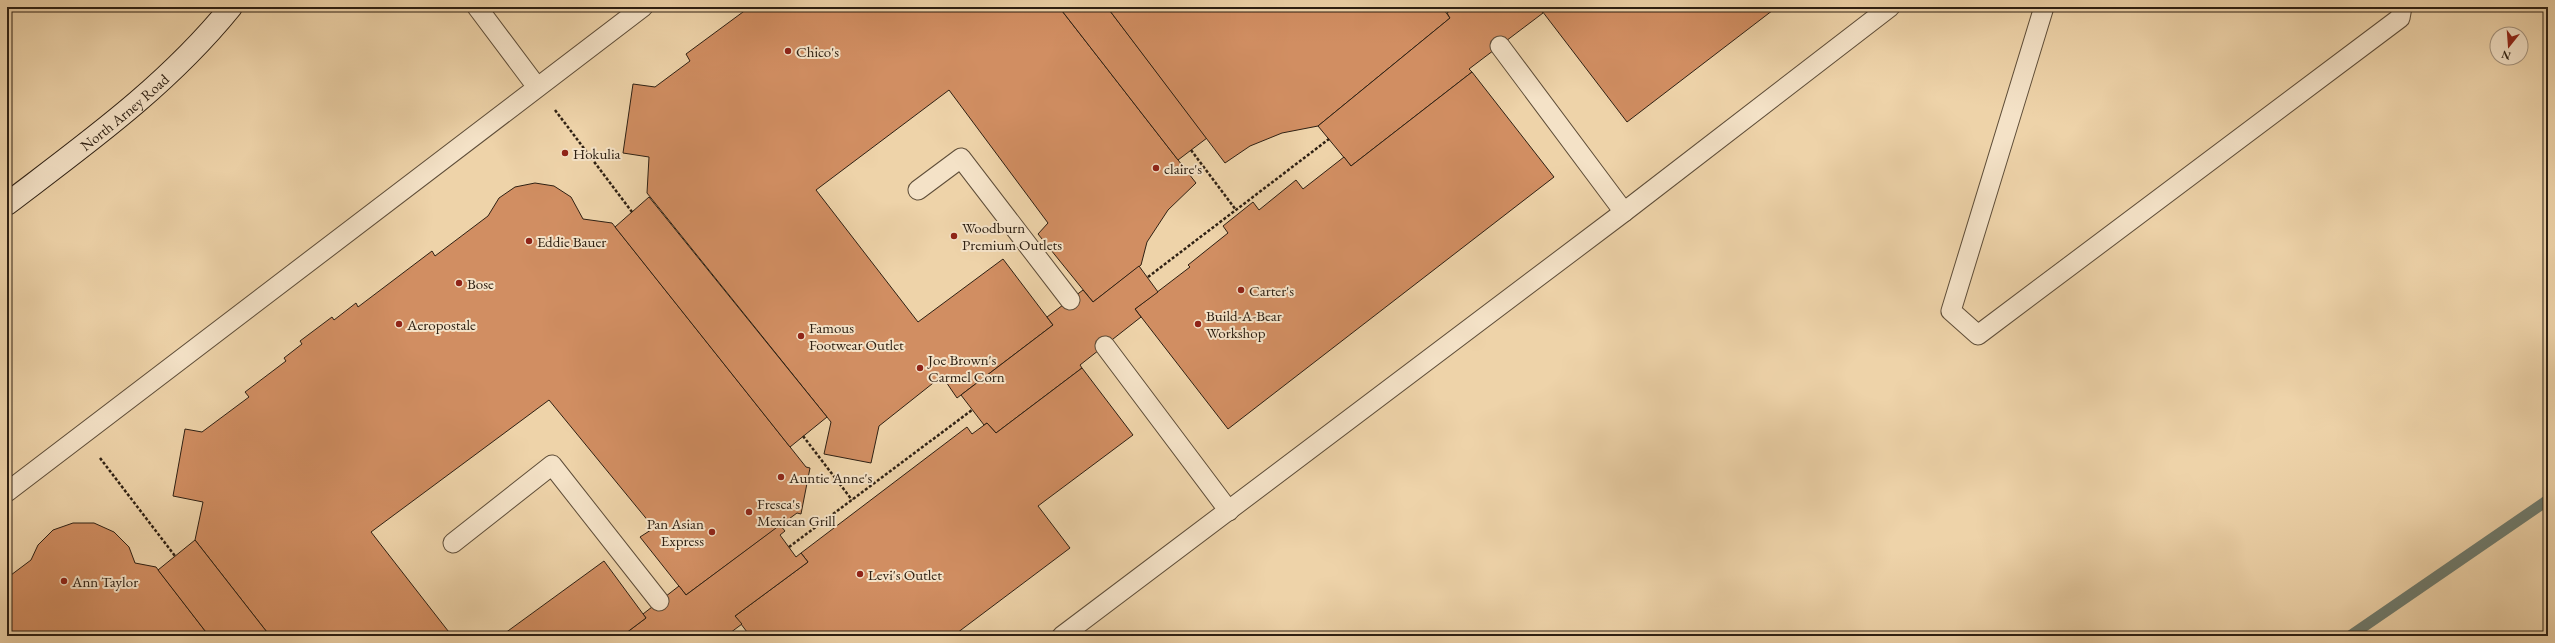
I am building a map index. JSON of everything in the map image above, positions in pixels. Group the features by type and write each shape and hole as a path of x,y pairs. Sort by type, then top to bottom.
{"main road":[{"name":"North Arney Road","path":"7,204 115,122 170,74 203,41 231,7"}],"lane":[{"path":"476,7 537,87"},
{"path":"7,492 643,7"},
{"path":"1062,636 1624,212 1890,7"},
{"path":"2044,7 1951,311 1978,335 2400,18 2402,7"},
{"path":"1500,46 1624,212"},
{"path":"918,190 962,158 1070,300"},
{"path":"1105,346 1230,510"},
{"path":"453,543 552,465 659,601"}],"path":[{"path":"537,87 632,212"},
{"path":"1148,278 1329,139"},
{"path":"1191,150 1236,210"},
{"path":"789,547 972,410"},
{"path":"82,435 175,556"},
{"path":"803,436 852,500"}],"building":[{"path":"746,7 1059,7 1196,183 1168,210 1147,242 1141,265 1093,302 1038,234 1048,223 949,90 816,190 918,322 1003,259 1053,325 957,398 942,376 879,426 871,463 824,454 831,422 647,193 649,157 623,153 633,84 655,87 690,61 686,54 747,9"},
{"path":"1059,7 1107,7 1207,138 1178,160"},
{"path":"1107,7 1442,7 1450,18 1318,126 1282,133 1250,146 1225,163"},
{"path":"1455,7 1539,7 1543,13 1469,69 1472,72 1351,166 1318,126 1450,18 1447,13"},
{"path":"1539,7 1777,7 1627,122"},
{"path":"1472,72 1554,177 1228,429 1135,309 1190,267 1188,265 1228,233 1223,226 1253,202 1259,210 1296,180 1303,189 1344,157 1351,166"},
{"path":"535,183 554,186 571,197 583,219 612,223 806,467 810,468 801,514 797,513 686,595 640,537 654,528 549,400 371,532 452,636 270,636 195,540 203,502 173,496 185,429 202,432 249,397 245,392 286,361 284,358 302,344 300,341 332,317 334,320 356,303 358,307 432,251 435,256 488,216 499,198 515,187"},
{"path":"649,197 827,417 790,447 615,227"},
{"path":"1139,266 1158,292 1135,309 1141,317 1080,365 1082,368 996,433 987,423 984,425 961,395 1053,325 1047,317 1083,290 1093,302"},
{"path":"1082,368 1133,435 1038,506 1070,548 953,636 750,636 735,616 808,562 801,553 967,427 972,434 987,423 996,433"},
{"path":"73,523 94,523 114,532 129,547 135,563 156,567 209,636 7,636 7,578 31,560 38,545 53,530"},
{"path":"780,525 785,531 780,535 796,557 801,553 808,562 735,616 742,624 726,636 622,636 646,618 643,614 679,586 686,595"},
{"path":"195,540 270,636 209,636 158,570"},
{"path":"604,561 646,618 622,636 501,636"}],"waterway":[{"path":"2350,636 2548,500"}],"place":[{"name":"Chico's","path":"788,51"},
{"name":"Hokulia","path":"565,153"},
{"name":"claire's","path":"1156,168"},
{"name":"Woodburn Premium Outlets","path":"954,236"},
{"name":"Eddie Bauer","path":"529,241"},
{"name":"Bose","path":"459,283"},
{"name":"Carter's","path":"1241,290"},
{"name":"Aeropostale","path":"399,324"},
{"name":"Build-A-Bear Workshop","path":"1198,324"},
{"name":"Famous Footwear Outlet","path":"801,336"},
{"name":"Joe Brown's Carmel Corn","path":"920,368"},
{"name":"Auntie Anne's","path":"781,477"},
{"name":"Fresca's Mexican Grill","path":"749,512"},
{"name":"Pan Asian Express","path":"712,532"},
{"name":"Levi's Outlet","path":"860,574"},
{"name":"Ann Taylor","path":"64,581"}]}
